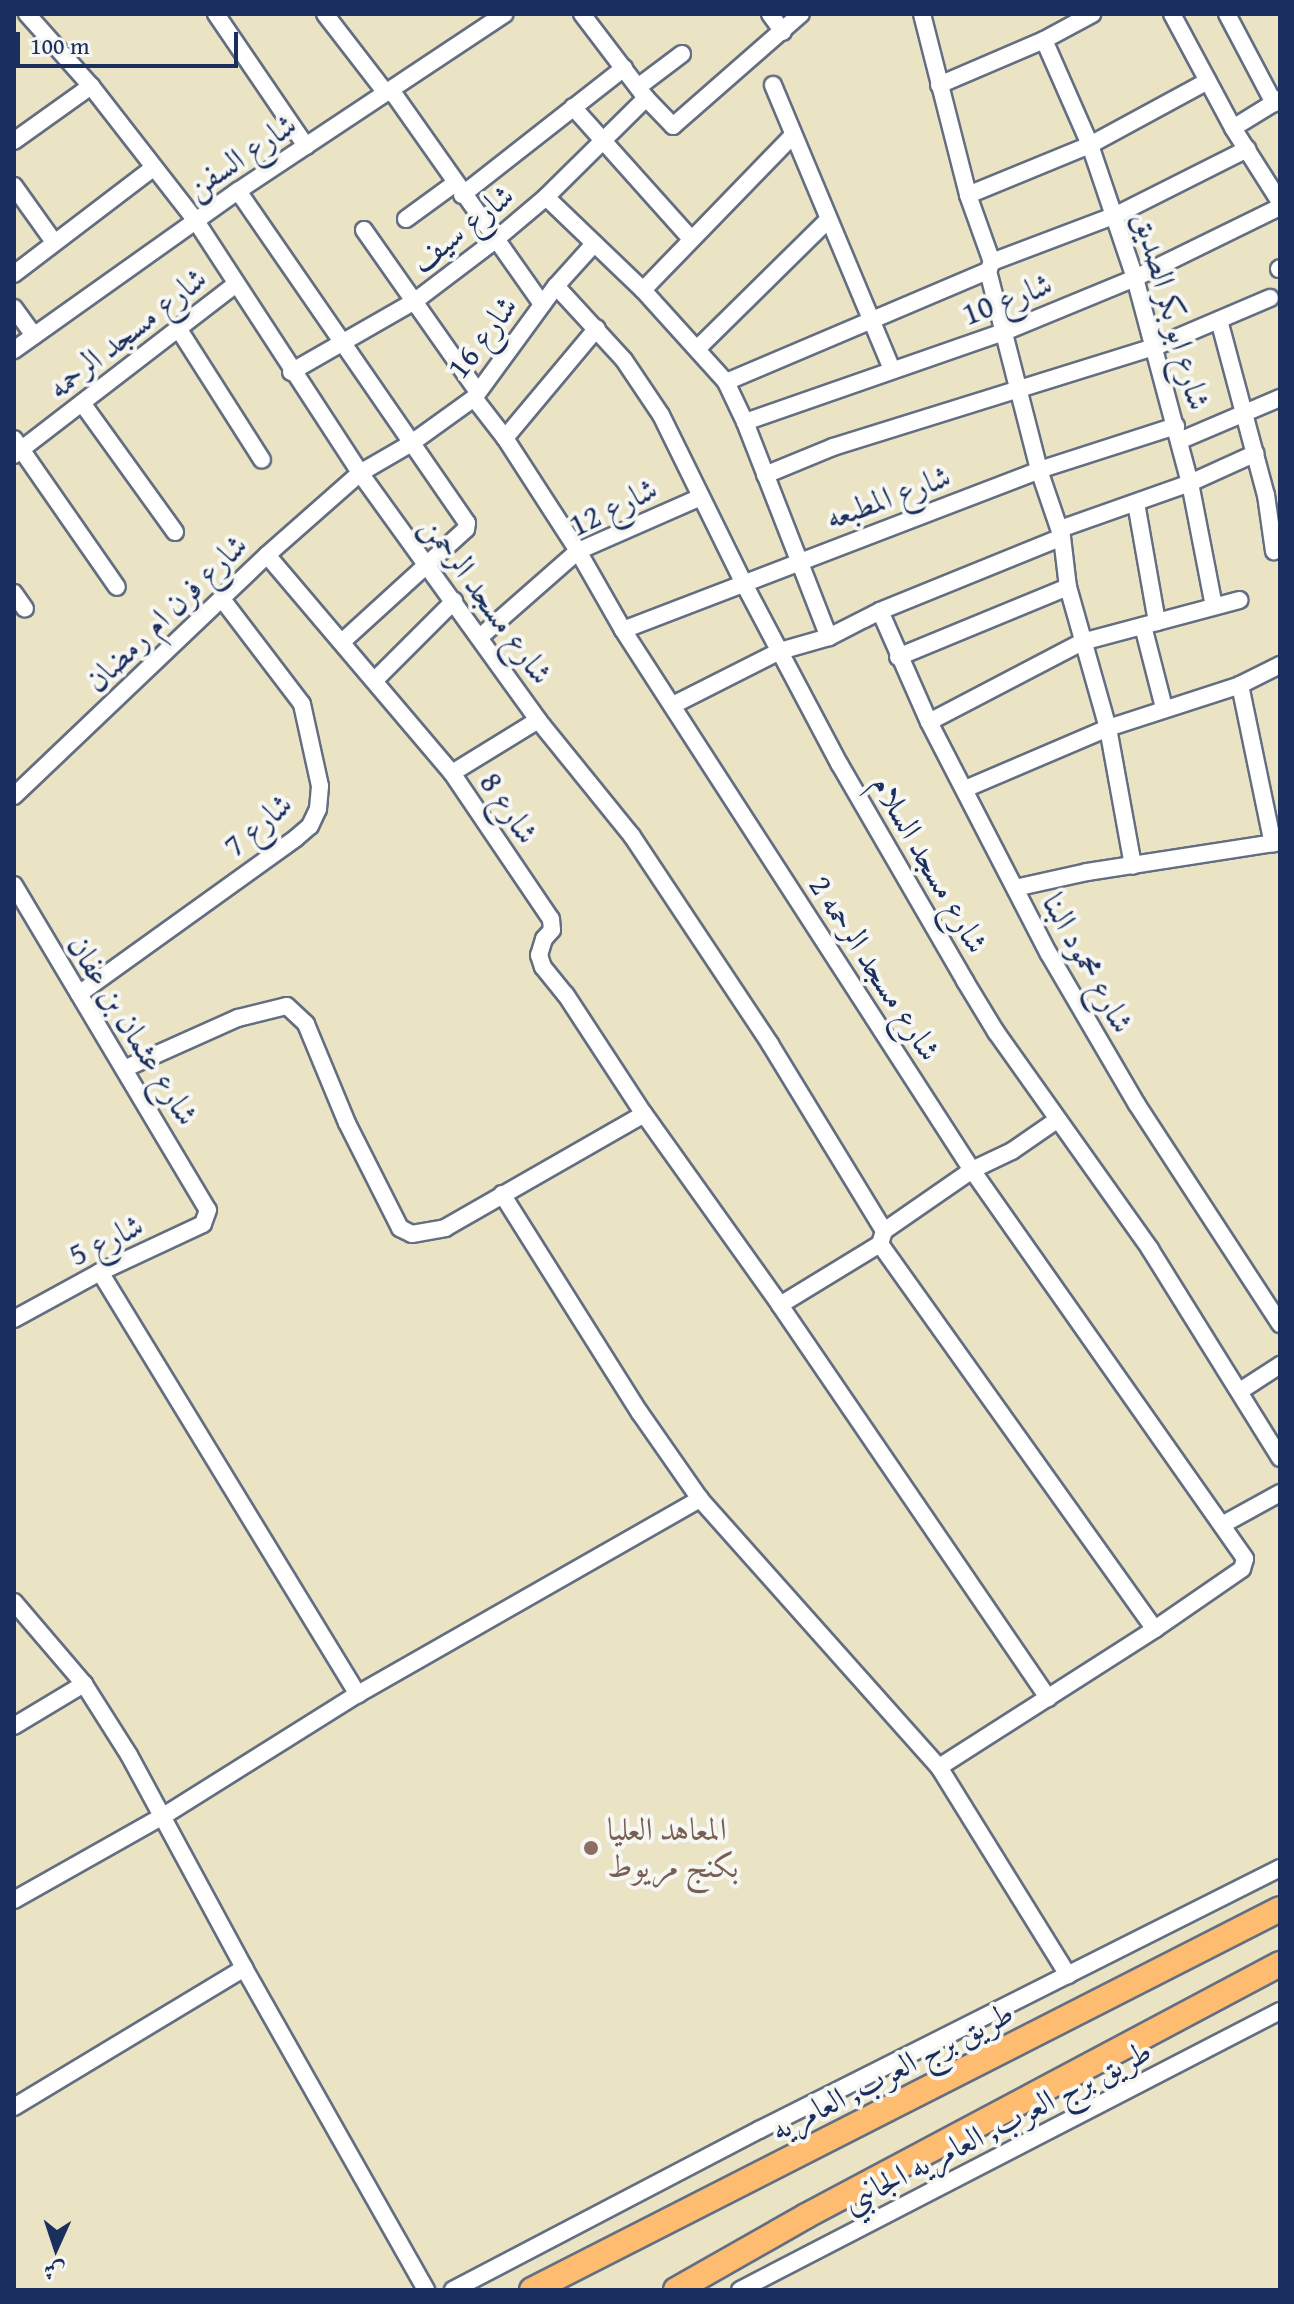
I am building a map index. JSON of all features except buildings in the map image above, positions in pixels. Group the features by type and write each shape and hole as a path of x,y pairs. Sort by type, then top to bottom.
{"highway":[{"name":"طريق برج العرب, العامريه","path":"532,2290 1280,1909"},
{"path":"676,2290 806,2216 1280,1964"}],"street":[{"path":"216,14 306,146"},
{"path":"325,14 388,91 542,304"},
{"name":"شارع السفن","path":"14,350 238,191 504,14"},
{"path":"582,14 642,93 673,126 801,14"},
{"path":"770,14 783,32"},
{"path":"922,14 968,195 990,266 1039,470 1061,533 1068,587 1108,728 1133,866"},
{"path":"939,85 1044,40 1065,20 1092,14"},
{"path":"1172,14 1233,128 1280,204"},
{"path":"1227,14 1277,101 1233,128"},
{"name":"شارع مسجد الرحمن","path":"23,18 91,86 196,221 291,372 360,473 538,720 632,836 770,1044 882,1238 1155,1629"},
{"name":"شارع ابو بكر الصديق","path":"1044,40 1090,145 1135,278 1178,433 1214,606"},
{"name":"شارع سيف","path":"291,372 415,301 494,241 546,197 602,142 642,93 682,54"},
{"path":"406,219 458,189 624,68"},
{"path":"968,195 1013,180 1090,145 1208,81"},
{"path":"773,85 892,369"},
{"path":"14,141 91,86"},
{"path":"573,107 690,238"},
{"path":"643,290 793,135"},
{"path":"726,382 990,266 1116,215 1247,149"},
{"path":"14,274 153,168"},
{"path":"14,186 54,242"},
{"path":"238,191 467,523 466,529 425,563 342,642"},
{"path":"546,197 643,290 726,382 745,422 829,637"},
{"name":"شارع 10","path":"745,422 1004,332 1135,278 1280,204"},
{"path":"698,348 828,220"},
{"path":"364,230 476,395"},
{"name":"شارع 16","path":"360,473 410,444 476,395 556,286 594,244"},
{"name":"شارع مسجد الرحمه","path":"16,448 82,403 236,284"},
{"name":"شارع مسجد السلام","path":"556,286 597,328 661,415 743,582 840,765 965,981 1057,1120 1150,1249 1280,1458"},
{"path":"765,475 819,452 1155,347 1270,298"},
{"path":"14,308 34,336"},
{"path":"1219,320 1256,453 1274,551"},
{"path":"178,328 262,460"},
{"path":"505,438 597,328"},
{"name":"شارع مسجد الرحمه 2","path":"476,395 578,551 623,630 972,1170 1245,1559 1242,1569 1155,1629"},
{"name":"شارع المطبعه","path":"623,630 798,560 1039,470 1178,433 1280,398"},
{"path":"82,403 175,532"},
{"path":"16,448 117,587"},
{"path":"673,705 780,651 829,637 880,611 1061,533 1190,483 1256,453"},
{"name":"شارع فرن ام رمضان","path":"14,796 267,555 360,473"},
{"name":"شارع 12","path":"480,637 578,551 701,497"},
{"path":"1136,503 1150,624 1164,708"},
{"name":"شارع 8","path":"267,555 452,773 551,919 552,930 541,945 540,963 566,995 644,1114 780,1305 1048,1698"},
{"path":"898,657 1068,587"},
{"path":"14,593 25,609"},
{"name":"شارع 7","path":"79,994 296,838 310,826 318,809 320,786 302,704 222,599"},
{"path":"929,722 1082,642 1240,600"},
{"path":"375,680 454,601"},
{"name":"شارع محمود البنا","path":"880,611 929,722 1015,888 1136,1103 1280,1324"},
{"path":"965,789 1108,728 1240,685 1280,665"},
{"path":"1015,888 1277,843 1240,685"},
{"path":"452,773 538,720"},
{"name":"شارع عثمان بن عفان","path":"14,885 205,1204"},
{"path":"126,1068 238,1018 287,1006 306,1024 347,1123 400,1228 412,1234 433,1232 644,1114"},
{"path":"780,1305 882,1238 972,1170 1012,1151 1057,1120"},
{"path":"502,1194 640,1413 700,1499 939,1767 1068,1975"},
{"name":"شارع 5","path":"14,1319 100,1272 203,1224 207,1215 205,1204"},
{"path":"100,1272 358,1694"},
{"path":"1240,1391 1280,1365"},
{"path":"1222,1525 1280,1493"},
{"path":"14,1900 165,1815 358,1694 700,1499"},
{"path":"14,1602 84,1684 165,1815 244,1968 426,2290"},
{"path":"939,1767 1155,1629"},
{"path":"14,1726 84,1684"},
{"path":"453,2290 759,2130 1280,1868"},
{"path":"14,2107 244,1968"},
{"name":"طريق برج العرب, العامريه الجانبي","path":"740,2290 1280,2011"}],"place":[{"name":"المعاهد العليا بكنج مريوط","path":"591,1848"}]}
